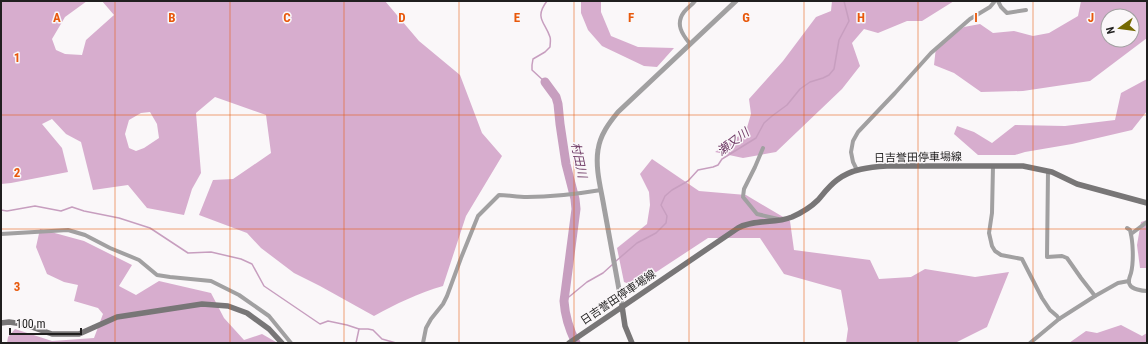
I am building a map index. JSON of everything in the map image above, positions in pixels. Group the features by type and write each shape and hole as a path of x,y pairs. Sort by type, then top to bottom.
{"main road":[{"name":"日吉誉田停車場線","path":"569,343 743,225 782,220 792,217 805,210 818,200 823,193 838,179 857,170 887,166 1023,166 1048,171 1077,184 1147,203"},
{"path":"1,323 9,322 23,324 52,334 79,334 117,317 202,304 228,306 247,313 269,329 282,343"},
{"path":"622,306 625,326 632,343"}],"street":[{"path":"690,44 681,32 680,28 683,13 695,1"},
{"path":"622,306 598,168 598,148 602,136 609,123 622,108 736,1"},
{"path":"857,170 853,162 851,152 853,141 858,132 931,53 970,19 990,7 996,1 1007,13 1026,10"},
{"path":"763,148 756,167 744,190 743,197 758,214 782,220"},
{"path":"993,166 992,213 989,233 992,246 995,251 1001,255 1022,259 1042,298 1050,310 1059,319"},
{"path":"1048,171 1047,257 1062,256 1067,258 1095,296"},
{"path":"423,343 426,328 436,311 448,296 478,216 499,196 556,196 601,190"},
{"path":"1131,234 1147,222"},
{"path":"1127,228 1130,230 1131,234 1132,264 1129,284 1131,287 1142,291 1147,291"},
{"path":"1,234 68,230 85,235 110,248 139,260 157,275 170,278 211,280 239,295 269,316 291,343"},
{"path":"1030,343 1059,319 1095,296 1118,283 1129,281"}],"shaded area":[{"path":"1,1 87,1 65,17 52,39 56,50 65,54 82,55 86,40 114,15 102,1 385,1 419,41 460,75 482,133 502,156 466,216 443,286 407,299 374,316 294,273 261,248 247,233 199,215 213,180 233,179 271,153 266,115 215,97 196,113 201,173 192,189 184,215 147,208 128,185 93,190 81,142 66,134 52,119 42,124 62,148 68,172 1,184","holes":["150,112 157,124 159,138 144,148 136,151 129,148 125,134 129,120 141,113"]},
{"path":"581,1 601,1 601,12 611,36 638,47 674,48 657,67 644,66 602,46 588,30 581,13"},
{"path":"832,1 954,1 922,21 907,21 878,33 864,29 852,43 860,66 842,89 776,152 743,158 715,152 746,131 751,114 749,99 783,61 816,17 831,11"},
{"path":"1081,1 1147,1 1147,38 1140,43 1140,8 1100,8 1100,48 1134,48 1090,81 1023,91 981,92 954,73 934,65 936,47 964,27 980,24 993,33 1014,31 1033,36 1049,33 1078,16"},
{"path":"1147,79 1147,111 1132,130 1015,155 978,155 954,134 957,126 974,132 992,143 1015,125 1065,126 1115,120 1121,93"},
{"path":"652,159 699,191 746,195 790,221 794,250 870,260 879,279 911,277 925,269 975,277 1009,272 987,327 955,343 846,343 848,329 841,290 784,274 760,238 708,238 635,286 624,282 617,248 647,224 650,205 649,192 640,174"},
{"path":"1147,220 1147,268 1140,268 1137,245 1141,222"},
{"path":"40,229 84,241 132,265 119,286 136,295 159,281 211,293 224,318 244,340 262,334 276,342 7,343 8,337 15,329 52,341 94,338 103,314 98,308 74,301 78,285 64,282 47,274 36,247"},
{"path":"1121,325 1142,336 1147,333 1147,343 1069,343 1086,331 1097,333"}],"waterway":[{"name":"村田川","path":"545,82 532,70 532,65 533,59 545,52 550,47 550,37 541,16 541,12 547,1"},
{"name":"瀬又川","path":"616,261 637,243 656,233 666,223 667,216 661,205 665,196 672,190 688,181 698,170 718,165 722,159 756,138 764,123 787,105 800,89 810,82 829,75 834,69 839,40 849,21 844,1"},
{"name":"村田川","path":"545,82 556,97 558,104 566,164 575,199 576,209 564,301 565,312 571,333 576,343"},
{"path":"1,210 7,211 35,206 61,211 72,207 119,218 150,228 188,253 211,252 241,259 252,264 264,286 320,324 328,321 359,329 373,330 382,339 396,343"},
{"name":"瀬又川","path":"564,301 587,282 603,273 613,264"},
{"path":"356,343 359,329"}]}
